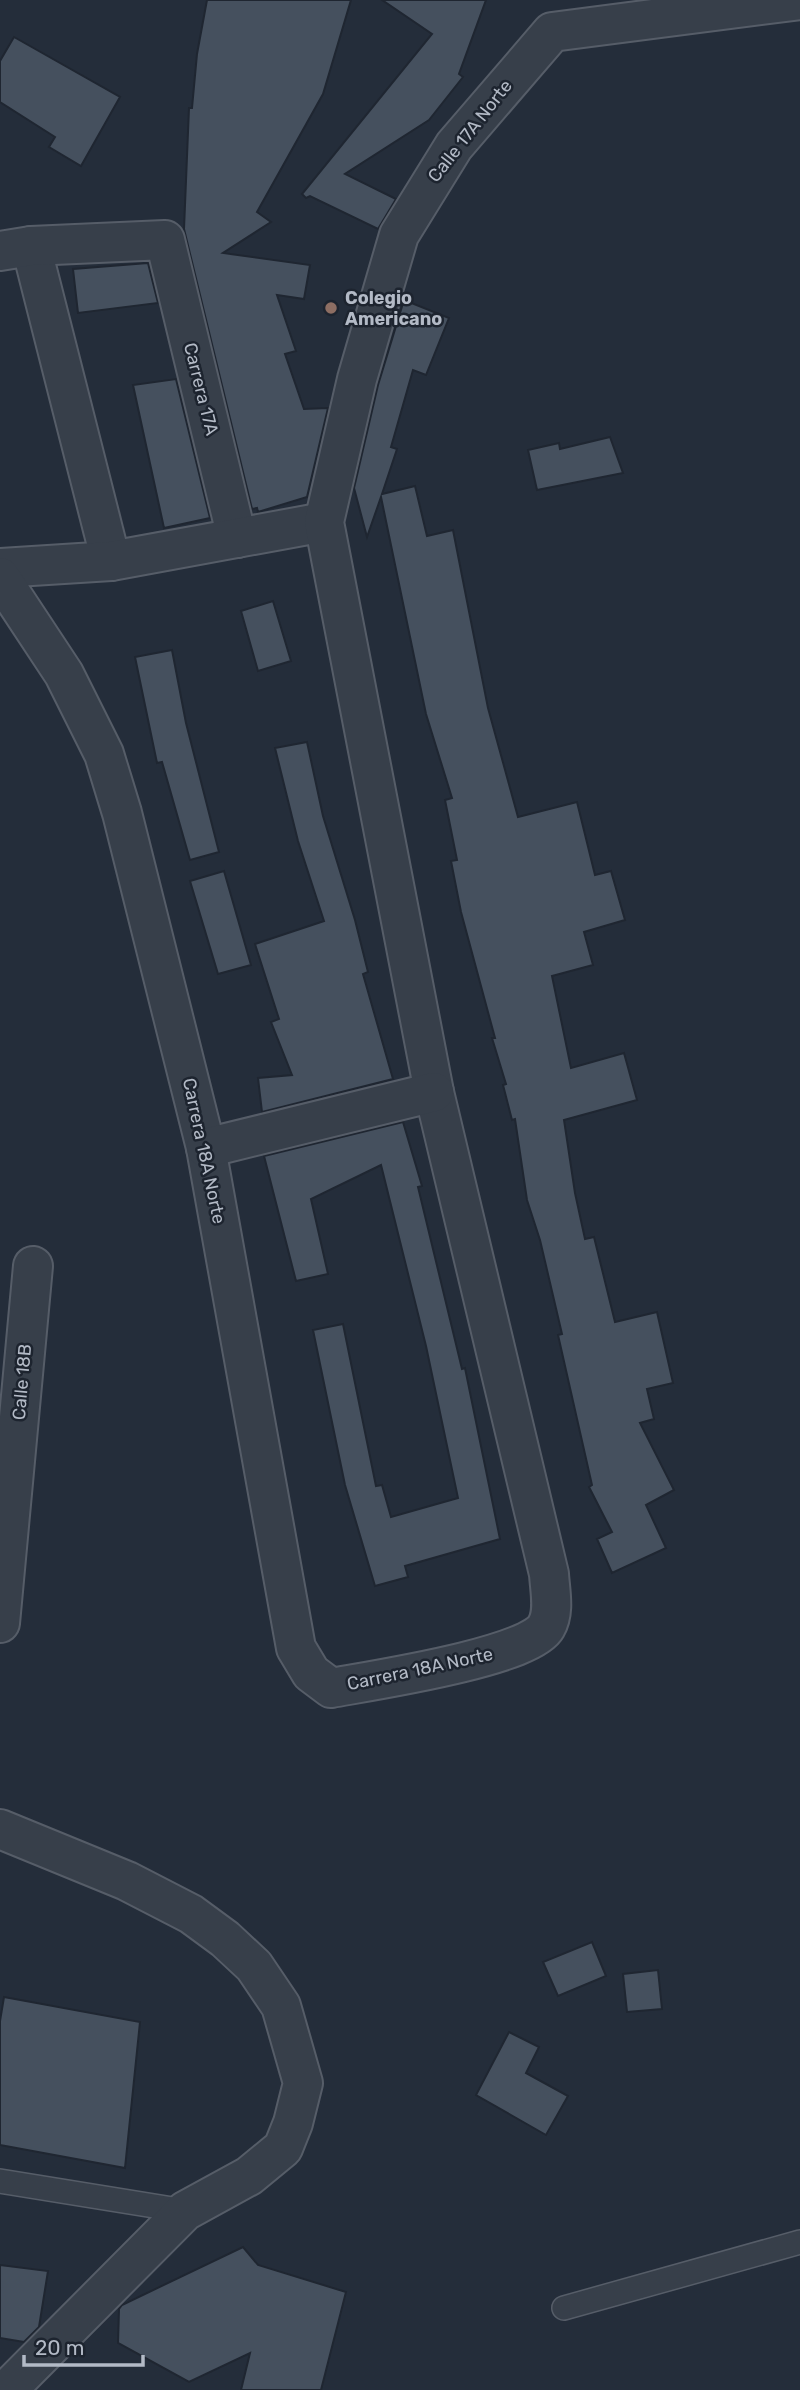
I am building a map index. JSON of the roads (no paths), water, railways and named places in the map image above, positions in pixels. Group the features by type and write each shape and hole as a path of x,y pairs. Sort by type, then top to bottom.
{"street":[{"name":"Calle 17A Norte","path":"324,522 356,379 399,235 454,146 552,32 800,0"},
{"name":"Carrera 17A","path":"16,248 165,240 237,538"},
{"path":"16,248 111,561"},
{"path":"0,568 111,561 324,522"},
{"name":"Carrera 18A Norte","path":"0,577 64,674 104,754 206,1148 296,1648 310,1673 331,1688 478,1658 527,1644 546,1629 551,1610 549,1574 434,1092 324,522"},
{"path":"206,1148 434,1092"},
{"name":"Calle 18B","path":"0,1623 33,1266"},
{"path":"0,1829 127,1881 191,1914 254,1966 281,2007 303,2083 293,2123 283,2148 250,2176 185,2211 7,2390"}],"lane":[{"path":"0,2181 185,2211"},
{"path":"564,2308 800,2242"}],"place":[{"name":"Colegio Americano","path":"331,308"}]}
